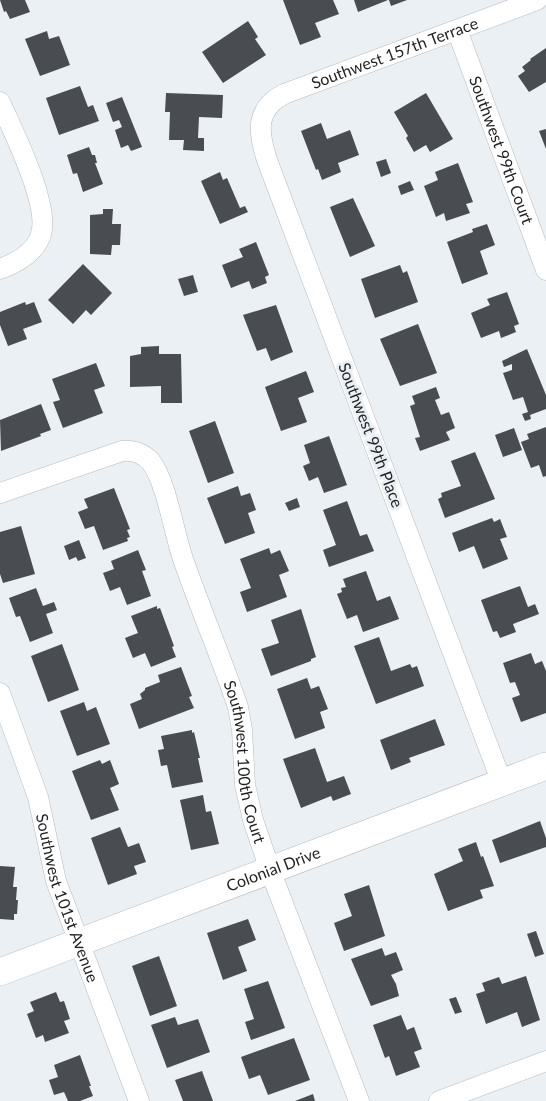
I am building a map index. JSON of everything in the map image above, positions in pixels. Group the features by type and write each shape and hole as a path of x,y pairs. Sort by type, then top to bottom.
{"street":[{"name":"Southwest 157th Terrace","path":"284,94 537,0"},
{"name":"Southwest 99th Court","path":"457,30 546,270"},
{"name":"Southwest 99th Place","path":"284,94 271,103 261,119 260,132 263,148 502,783"},
{"path":"0,102 38,198 43,223 41,235 28,253 18,261 0,269"},
{"name":"Southwest 100th Court","path":"0,493 117,452 132,451 146,458 154,468 160,480 183,560 238,706 248,801 270,870 359,1101"},
{"name":"Southwest 101st Avenue","path":"0,693 38,797 52,867 140,1101"},
{"name":"Colonial Drive","path":"0,972 546,766"},
{"path":"439,1101 546,1061"}],"building":[{"path":"0,0 25,0 30,12 10,19 6,11 4,12"},
{"path":"283,0 333,0 339,14 315,23 321,37 300,45"},
{"path":"354,0 388,0 358,12"},
{"path":"389,0 407,0 391,6"},
{"path":"248,21 258,37 255,39 266,55 223,83 202,52"},
{"path":"47,31 49,39 59,36 70,65 40,76 25,39"},
{"path":"546,48 546,82 529,92 518,76 525,71 522,67 530,59"},
{"path":"80,86 88,107 93,105 99,121 59,135 46,98"},
{"path":"166,93 223,95 222,118 199,117 198,138 204,138 204,151 183,150 184,140 169,140 170,112 165,112"},
{"path":"426,93 453,139 430,152 426,145 414,152 394,112"},
{"path":"122,97 142,147 131,151 128,145 121,148 115,130 122,127 119,120 113,122 106,103"},
{"path":"321,123 327,139 350,130 359,155 338,163 341,172 322,180 301,131"},
{"path":"546,129 546,149 539,131"},
{"path":"89,147 92,155 95,155 97,163 95,163 103,184 83,192 77,173 73,174 67,155"},
{"path":"386,159 391,173 381,177 376,162"},
{"path":"458,163 473,202 466,204 470,213 446,221 444,213 436,217 424,186 438,180 435,172"},
{"path":"220,172 223,180 227,178 240,208 245,206 248,212 220,224 201,181"},
{"path":"410,181 414,190 401,195 398,186"},
{"path":"353,198 375,246 350,257 330,207"},
{"path":"103,209 113,209 112,224 121,224 120,245 112,245 111,255 90,254 90,215 103,214"},
{"path":"487,224 495,245 480,251 488,274 462,284 447,242"},
{"path":"256,242 269,275 265,277 267,283 252,289 249,281 231,288 222,265 243,257 239,249"},
{"path":"83,264 112,293 91,315 86,310 73,324 48,300"},
{"path":"400,265 403,273 407,271 418,302 375,318 361,279"},
{"path":"193,275 198,292 184,296 178,279"},
{"path":"507,292 519,324 514,326 516,332 501,338 499,331 481,338 471,313 490,305 487,299"},
{"path":"25,302 26,305 34,302 42,322 23,329 27,339 8,346 0,325 0,312"},
{"path":"276,305 293,352 271,361 266,348 257,351 243,315"},
{"path":"418,324 437,373 400,386 380,339"},
{"path":"159,346 159,354 181,354 182,403 161,403 161,386 130,387 130,356 141,354 141,347"},
{"path":"527,349 546,395 546,409 530,415 531,419 525,421 522,414 528,412 523,397 513,400 503,373 512,370 512,364 504,367 502,361"},
{"path":"96,363 105,386 94,390 103,413 63,428 53,402 60,400 52,379"},
{"path":"306,371 314,392 298,398 307,422 281,431 265,387"},
{"path":"436,387 440,398 435,400 441,415 449,412 455,428 446,432 450,440 420,451 415,438 420,437 410,406 415,404 412,396"},
{"path":"41,404 51,430 1,451 0,420"},
{"path":"215,421 234,473 208,483 189,431"},
{"path":"546,427 546,476 543,477 539,465 531,468 521,442 529,439 527,434"},
{"path":"514,428 522,450 503,457 495,435"},
{"path":"329,436 347,485 324,493 318,477 309,481 303,466 310,463 304,445"},
{"path":"475,452 495,499 445,518 438,499 442,497 441,493 461,486 451,461"},
{"path":"238,486 241,496 250,493 256,510 248,513 255,533 225,544 207,498"},
{"path":"114,488 130,529 127,530 130,537 127,538 128,541 103,550 94,526 85,529 78,512 88,508 84,499"},
{"path":"297,498 300,507 289,511 285,503"},
{"path":"347,501 360,536 367,534 374,551 329,567 323,550 336,545 323,510"},
{"path":"492,518 494,522 500,519 507,537 500,539 508,559 483,569 474,546 459,552 452,533"},
{"path":"21,526 35,574 3,583 0,574 0,532"},
{"path":"79,540 86,558 78,561 76,557 69,560 64,546"},
{"path":"269,548 271,554 280,550 289,571 279,575 287,597 247,612 240,592 251,588 240,559"},
{"path":"138,550 146,570 142,571 151,596 127,605 120,587 110,591 103,573 114,569 111,561"},
{"path":"366,571 377,601 390,596 399,619 363,632 357,615 347,619 337,594 342,592 341,588 346,587 343,579"},
{"path":"520,586 528,607 535,604 539,614 513,624 516,632 500,638 497,631 493,632 481,600"},
{"path":"36,588 43,606 54,602 57,610 46,614 53,633 30,642 20,616 16,617 9,598"},
{"path":"157,606 157,609 160,608 176,657 151,667 145,653 133,658 125,638 138,633 131,616"},
{"path":"301,609 316,657 271,676 261,649 279,643 271,620"},
{"path":"379,637 391,671 410,664 412,668 417,666 424,686 376,704 354,646"},
{"path":"62,644 79,690 48,702 31,656"},
{"path":"531,653 535,664 542,661 546,671 546,713 521,722 512,698 520,695 515,682 510,683 503,663"},
{"path":"181,667 194,708 139,729 130,704 142,699 140,694 145,688 160,682 158,675"},
{"path":"307,678 311,689 319,686 328,709 320,712 325,728 295,739 277,689"},
{"path":"84,702 87,711 96,707 110,744 77,756 60,711"},
{"path":"435,719 445,745 409,758 411,762 391,770 380,740"},
{"path":"192,730 200,758 198,758 203,782 172,788 167,765 161,766 158,750 164,749 161,736"},
{"path":"315,748 327,782 344,776 351,794 333,801 331,796 301,808 283,759"},
{"path":"100,760 102,764 110,760 119,784 110,788 119,810 91,820 72,771"},
{"path":"203,795 206,812 211,811 219,844 191,850 180,800"},
{"path":"540,821 546,838 546,847 500,863 492,840"},
{"path":"120,827 128,847 139,843 146,862 134,866 137,874 108,885 91,838"},
{"path":"476,842 494,886 480,890 483,898 448,911 434,874 463,861 458,849"},
{"path":"0,866 15,867 13,887 17,887 16,900 18,900 14,920 0,919"},
{"path":"369,885 385,936 344,951 334,923 352,916 344,894"},
{"path":"248,919 256,940 238,947 247,971 223,980 207,933"},
{"path":"536,931 544,954 535,957 527,934"},
{"path":"382,948 385,956 396,952 403,970 391,975 399,996 371,1006 351,959"},
{"path":"159,956 177,1006 150,1016 132,966"},
{"path":"526,976 540,1020 522,1027 517,1012 486,1024 476,994 485,991 482,983 499,977 502,984"},
{"path":"268,981 285,1028 251,1040 245,1022 254,1019 244,989"},
{"path":"56,992 60,1002 64,1001 70,1019 64,1021 69,1033 45,1042 43,1035 36,1038 27,1014 34,1011 30,1002"},
{"path":"456,997 462,1012 455,1014 449,999"},
{"path":"401,1015 407,1030 414,1027 422,1049 414,1052 420,1067 396,1076 389,1056 385,1058 373,1025"},
{"path":"175,1017 178,1025 198,1019 210,1052 167,1068 151,1025"},
{"path":"294,1038 310,1080 268,1095 260,1075 249,1079 241,1057"},
{"path":"80,1055 93,1096 80,1101 68,1101 64,1092 54,1095 49,1080 58,1077 54,1065"},
{"path":"202,1071 213,1101 183,1101 175,1080"},
{"path":"313,1094 315,1101 295,1101"}]}
